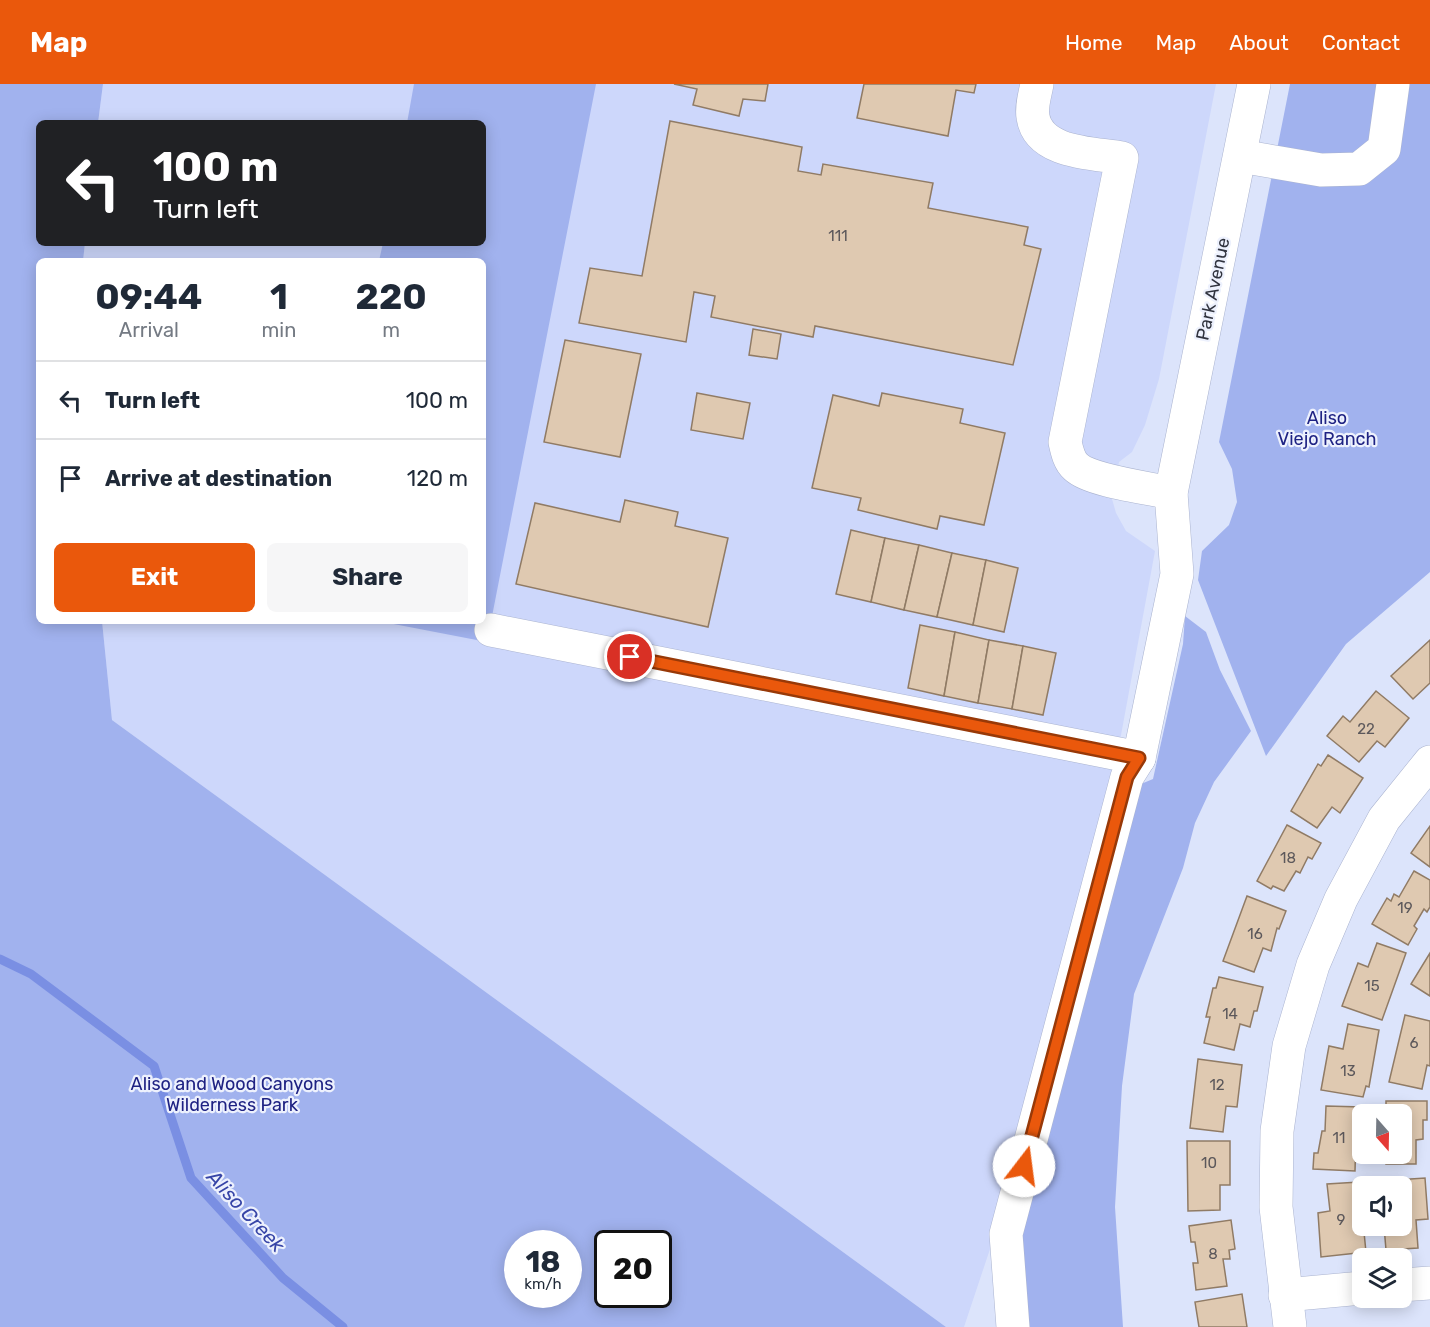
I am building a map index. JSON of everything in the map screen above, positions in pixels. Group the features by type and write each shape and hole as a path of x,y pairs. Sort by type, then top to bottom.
{"street":[{"path":"1037,84 1032,106 1033,119 1038,131 1050,142 1062,147 1122,158 1065,442 1068,455 1075,466 1087,475 1171,493"},
{"name":"Park Avenue","path":"1013,1327 1006,1234 1127,777 1139,758 1177,574 1171,493 1254,84"},
{"path":"1240,156 1321,170 1359,169 1384,149 1393,84"},
{"path":"492,630 1139,758"},
{"path":"1290,1327 1276,1207 1277,1131 1289,1046 1313,965 1341,899 1384,819 1430,762"},
{"path":"1412,1284 1430,1282"},
{"path":"1285,1295 1352,1289"}],"shaded area":[{"path":"103,84 1216,84 1159,379 1145,425 1132,452 1119,462 1112,499 1116,513 1126,531 1155,551 1114,773 998,1225 964,1327 946,1327 112,720 102,624 486,624 486,258 83,258 85,246 486,246 486,120 98,120"}],"green space":[{"name":"Aliso and Wood Canyons Wilderness Park","path":"0,84 103,84 98,120 36,120 36,246 85,246 83,258 36,258 36,624 102,624 112,720 946,1327 0,1327"},
{"path":"414,84 596,84 487,642 394,624 486,624 486,258 380,258 382,246 486,246 486,120 408,120"},
{"name":"Aliso Viejo Ranch","path":"1290,84 1430,84 1430,572 1346,644 1266,756 1198,580 1202,551 1229,525 1237,502 1232,469 1219,442"},
{"path":"1185,616 1206,632 1220,670 1251,731 1214,782 1195,823 1183,868 1134,994 1122,1086 1115,1207 1123,1327 1027,1327 1021,1285 1023,1228 1141,784 1153,779 1183,644"}],"building":[{"path":"674,84 768,84 765,101 743,99 739,116 693,105 697,89"},
{"path":"864,84 976,84 974,93 956,90 948,136 857,118"},
{"path":"670,121 802,147 798,171 821,175 823,164 933,183 928,208 1028,227 1024,245 1041,249 1013,365 815,326 813,337 711,317 715,296 694,292 686,342 579,323 590,268 642,276"},
{"path":"753,329 781,334 777,359 749,355"},
{"path":"565,340 641,354 620,457 544,442"},
{"path":"697,393 750,403 743,439 691,430"},
{"path":"882,393 963,409 960,423 1005,433 984,525 940,516 937,529 858,510 861,498 812,488 833,395 879,406"},
{"path":"625,500 678,512 675,526 728,538 708,627 516,584 535,503 620,522"},
{"path":"851,530 885,538 871,602 836,594"},
{"path":"885,538 919,545 904,610 871,602"},
{"path":"919,545 952,553 937,617 904,610"},
{"path":"952,553 986,560 973,625 937,617"},
{"path":"986,560 1018,568 1004,632 973,625"},
{"path":"920,625 955,632 944,696 908,688"},
{"path":"955,632 989,640 978,703 944,696"},
{"path":"989,640 1023,646 1012,709 978,703"},
{"path":"1430,640 1430,683 1413,699 1391,676"},
{"path":"1023,646 1056,653 1043,715 1012,709"},
{"path":"1376,691 1409,718 1385,747 1377,741 1359,762 1327,736 1343,716 1350,722"},
{"path":"1328,755 1363,778 1340,813 1332,807 1317,828 1291,811 1318,764 1321,766"},
{"path":"1287,825 1321,843 1312,859 1308,857 1300,873 1296,871 1284,891 1273,886 1271,889 1257,881"},
{"path":"1430,826 1430,867 1411,853"},
{"path":"1414,871 1430,880 1430,907 1427,912 1424,909 1414,926 1417,929 1408,945 1372,924 1387,898 1391,901 1394,894 1399,897"},
{"path":"1247,896 1286,911 1279,929 1277,928 1271,951 1263,948 1254,972 1223,961"},
{"path":"1377,943 1406,953 1382,1020 1342,1006 1358,963 1368,967"},
{"path":"1430,953 1430,996 1411,984"},
{"path":"1219,977 1263,987 1250,1027 1240,1024 1234,1050 1204,1043 1210,1017 1206,1017 1213,988 1216,988"},
{"path":"1405,1015 1430,1021 1430,1066 1427,1065 1422,1089 1389,1082"},
{"path":"1348,1024 1379,1030 1369,1087 1366,1086 1363,1097 1321,1090 1329,1046 1343,1049"},
{"path":"1198,1059 1242,1065 1237,1107 1226,1106 1223,1132 1190,1128"},
{"path":"1386,1101 1427,1101 1427,1120 1423,1120 1423,1139 1416,1140 1416,1164 1412,1164 1412,1104 1386,1104"},
{"path":"1326,1106 1352,1107 1352,1164 1355,1164 1355,1171 1313,1169 1314,1153 1318,1153 1322,1131 1325,1131"},
{"path":"1187,1141 1230,1141 1230,1185 1220,1185 1220,1210 1188,1211"},
{"path":"1425,1178 1428,1219 1416,1220 1418,1248 1386,1248 1385,1236 1412,1236 1412,1179"},
{"path":"1352,1182 1352,1236 1364,1236 1366,1248 1352,1248 1352,1254 1321,1257 1318,1213 1330,1211 1327,1184"},
{"path":"1231,1220 1235,1249 1229,1250 1230,1259 1223,1259 1227,1286 1196,1290 1193,1263 1198,1263 1195,1242 1191,1242 1189,1226"},
{"path":"1242,1294 1247,1327 1199,1327 1195,1302"}],"waterway":[{"name":"Aliso Creek","path":"0,959 31,974 154,1066 191,1178 283,1278 343,1327"}],"route":[{"path":"630,657 1139,758 1127,777 1024,1166"}]}
